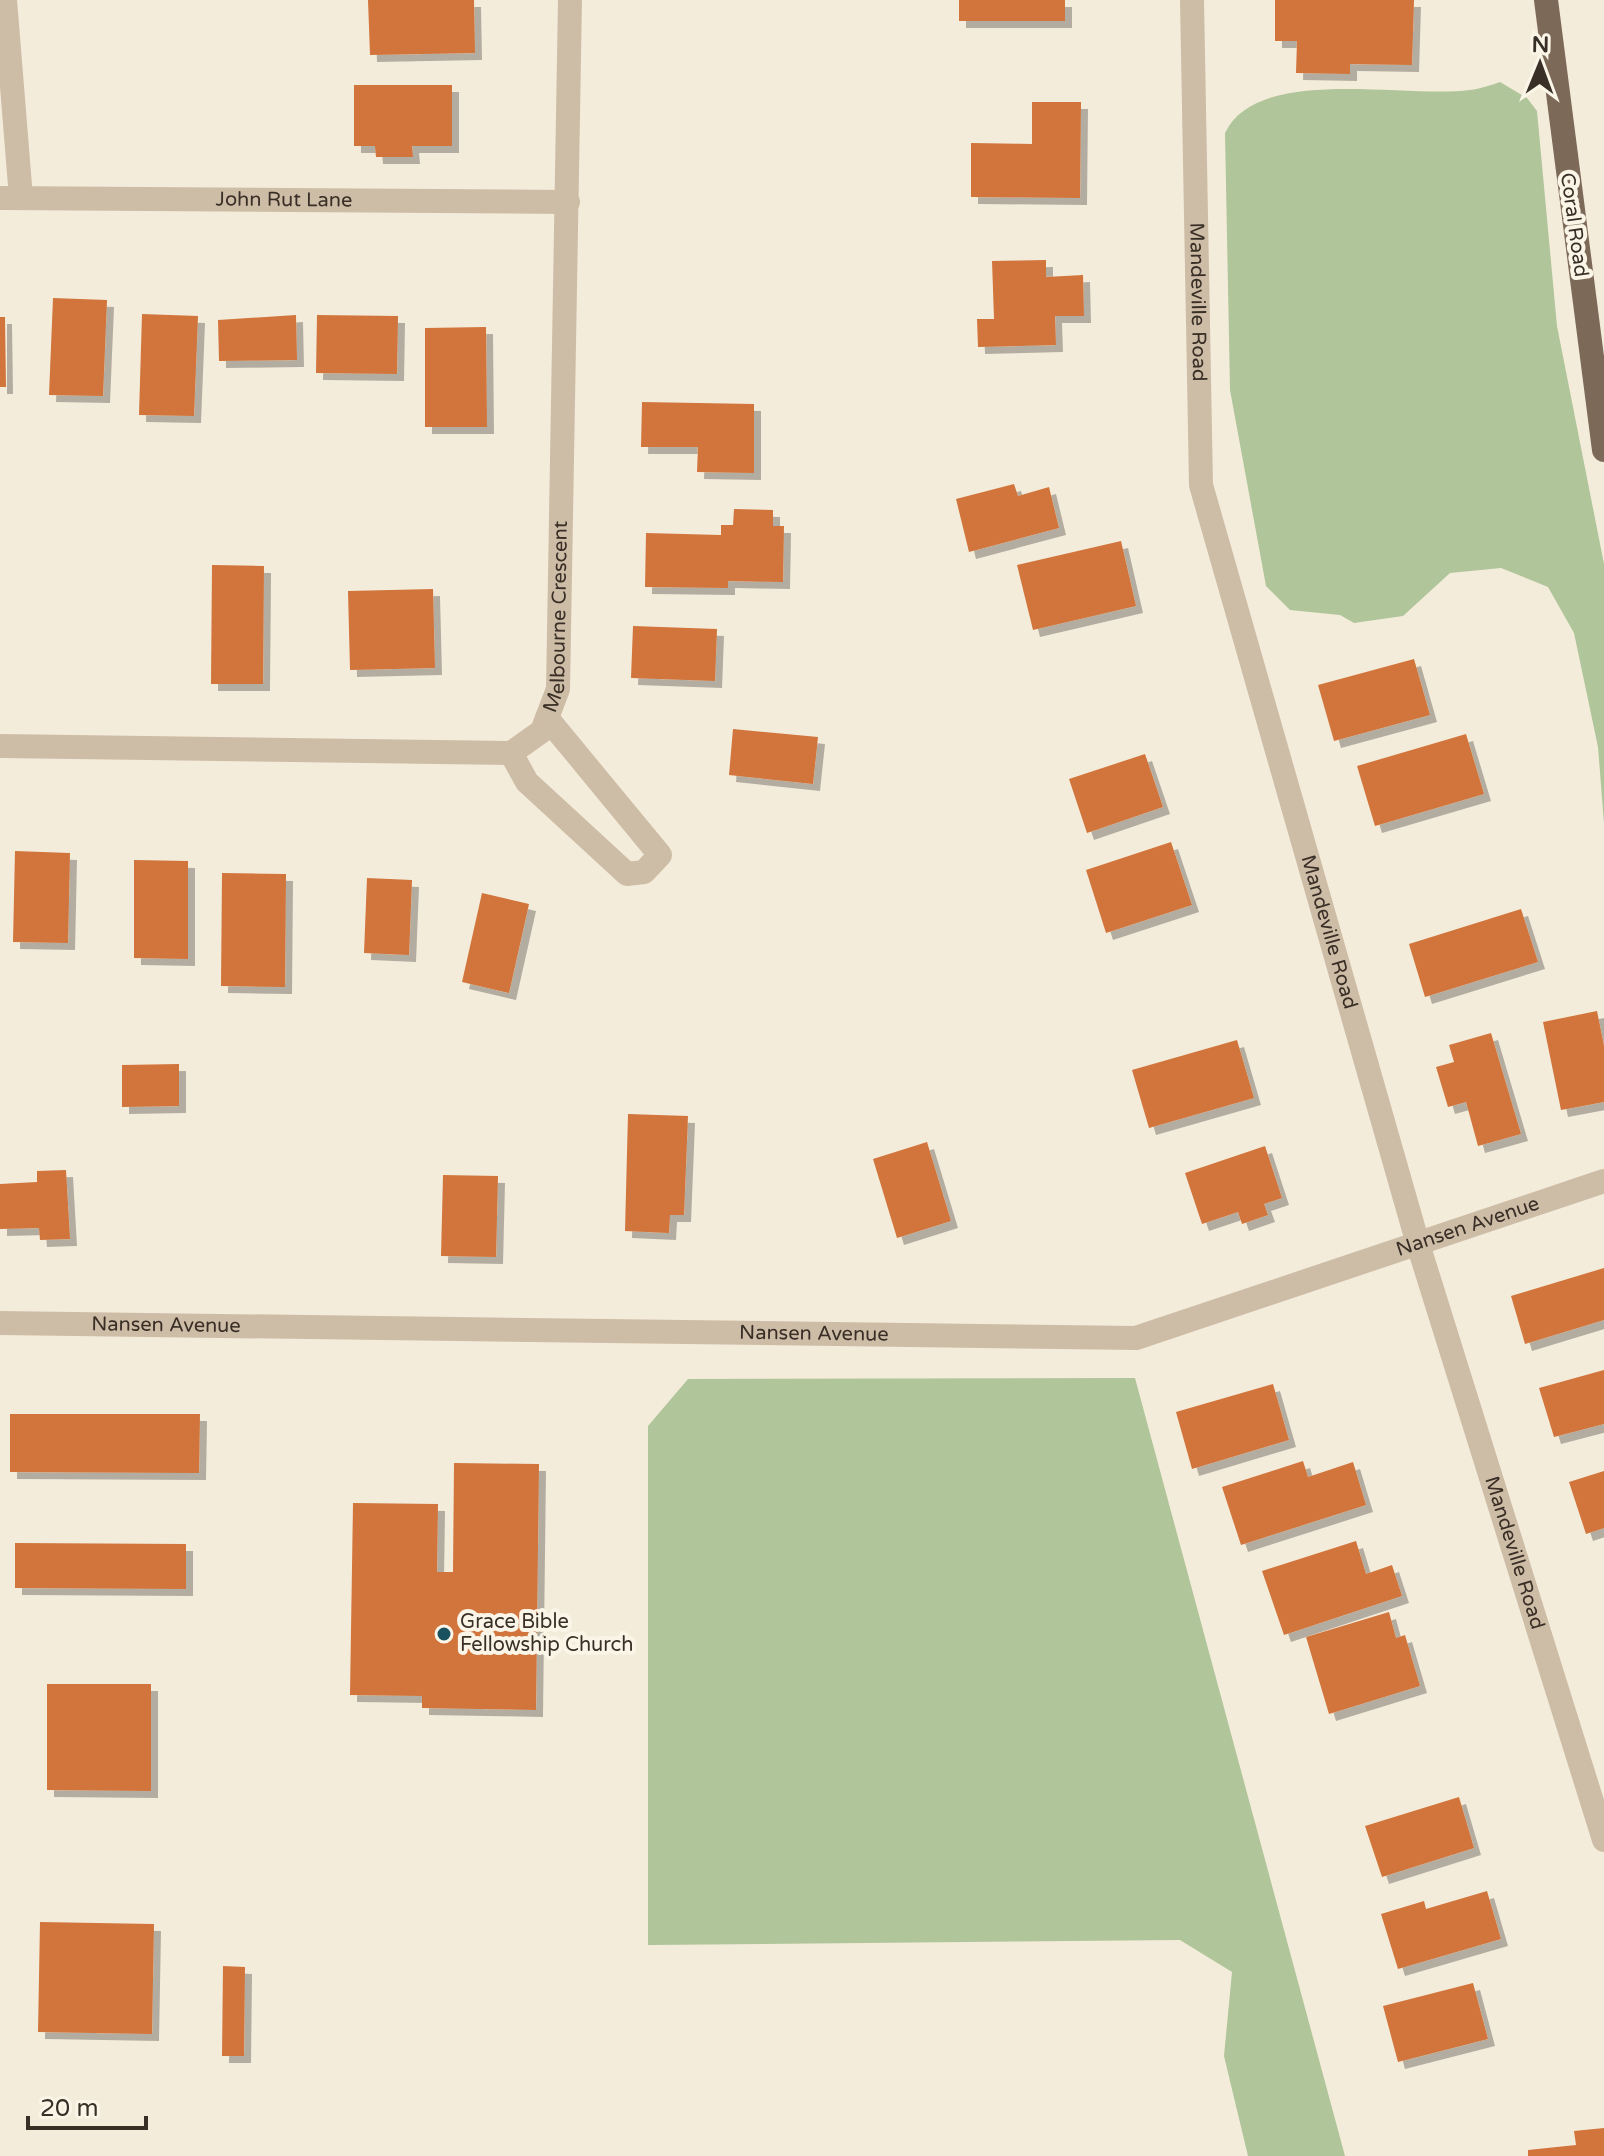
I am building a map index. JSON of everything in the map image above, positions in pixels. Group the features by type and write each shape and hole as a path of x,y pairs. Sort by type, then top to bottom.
{"main road":[{"name":"Coral Road","path":"1546,0 1604,450"}],"street":[{"path":"5,0 11,198"},
{"name":"Melbourne Crescent","path":"511,753 542,731 558,689 570,0"},
{"name":"Mandeville Road","path":"1192,0 1201,485 1418,1244 1604,1840"},
{"name":"John Rut Lane","path":"11,198 568,202"},
{"path":"0,746 511,753 527,782 627,874 644,872 660,855 547,718"},
{"name":"Nansen Avenue","path":"0,1323 1136,1338 1604,1181"}],"green space":[{"path":"1500,82 1527,98 1537,111 1557,326 1604,564 1604,823 1598,747 1574,633 1548,587 1501,568 1450,573 1403,616 1354,623 1340,615 1290,610 1266,586 1230,390 1225,133 1242,112 1268,98 1300,91 1442,92 1474,89"},
{"path":"1135,1378 1345,2156 1248,2156 1224,2056 1232,1972 1180,1940 648,1945 648,1426 688,1379"}],"building":[{"path":"368,0 474,0 475,53 370,55"},
{"path":"959,0 1065,0 1065,21 959,21"},
{"path":"1275,0 1414,0 1412,65 1350,64 1350,74 1296,73 1297,41 1275,41"},
{"path":"354,85 452,85 452,146 412,146 413,157 376,157 375,146 354,146"},
{"path":"1032,102 1081,102 1080,198 971,197 971,143 1032,144"},
{"path":"1046,260 1046,277 1083,275 1084,316 1055,316 1056,345 978,347 977,319 994,319 992,261"},
{"path":"53,298 107,300 103,396 49,395"},
{"path":"142,314 198,316 194,416 139,415"},
{"path":"296,315 297,360 219,361 218,320"},
{"path":"317,315 398,316 397,374 316,373"},
{"path":"0,317 5,317 6,387 0,387"},
{"path":"486,327 487,427 425,427 425,328"},
{"path":"642,402 754,404 754,473 697,472 698,447 641,447"},
{"path":"1014,484 1018,496 1049,487 1059,528 969,552 956,499"},
{"path":"734,509 773,510 773,526 784,526 783,582 728,581 728,588 645,587 646,533 721,535 721,525 733,525"},
{"path":"1121,541 1136,606 1033,630 1017,565"},
{"path":"212,565 264,566 263,684 211,684"},
{"path":"433,589 435,668 350,670 348,591"},
{"path":"633,626 717,629 715,681 631,678"},
{"path":"1414,659 1430,715 1334,741 1318,685"},
{"path":"733,729 818,737 813,784 729,775"},
{"path":"1466,734 1484,794 1375,826 1357,766"},
{"path":"1145,754 1163,807 1087,833 1069,779"},
{"path":"1171,842 1192,905 1106,933 1086,870"},
{"path":"15,851 70,853 68,943 13,942"},
{"path":"134,860 188,861 188,959 134,958"},
{"path":"222,873 286,874 285,987 221,986"},
{"path":"367,878 412,880 409,955 364,953"},
{"path":"482,893 529,904 509,993 462,982"},
{"path":"1521,909 1538,962 1425,997 1409,944"},
{"path":"1597,1011 1604,1046 1604,1102 1561,1110 1543,1022"},
{"path":"1491,1033 1521,1134 1478,1146 1466,1102 1448,1107 1436,1067 1454,1062 1449,1045"},
{"path":"1237,1040 1254,1098 1149,1128 1132,1070"},
{"path":"179,1064 179,1106 122,1107 122,1065"},
{"path":"628,1114 688,1116 684,1215 670,1215 669,1233 625,1231"},
{"path":"927,1142 951,1221 897,1238 873,1159"},
{"path":"1265,1146 1282,1198 1264,1204 1268,1215 1242,1224 1238,1212 1202,1224 1185,1173"},
{"path":"66,1170 70,1239 40,1240 39,1228 0,1229 0,1184 37,1182 37,1171"},
{"path":"443,1175 498,1176 496,1257 441,1256"},
{"path":"1604,1268 1604,1320 1525,1344 1511,1296"},
{"path":"1604,1370 1604,1424 1554,1437 1539,1388"},
{"path":"1273,1384 1289,1440 1192,1469 1176,1412"},
{"path":"10,1414 200,1414 199,1473 10,1472"},
{"path":"1303,1461 1308,1477 1353,1462 1366,1505 1241,1545 1222,1487"},
{"name":"Grace Bible Fellowship Church","path":"454,1463 539,1464 536,1710 422,1708 422,1696 350,1695 353,1503 438,1504 437,1572 453,1572"},
{"path":"1604,1471 1604,1528 1586,1534 1569,1482"},
{"path":"1356,1541 1366,1574 1392,1565 1402,1596 1284,1635 1262,1571"},
{"path":"15,1543 186,1544 186,1589 15,1588"},
{"path":"1389,1612 1396,1638 1405,1635 1420,1686 1329,1714 1306,1637"},
{"path":"47,1684 151,1684 151,1791 47,1790"},
{"path":"1459,1797 1474,1848 1382,1877 1365,1826"},
{"path":"1487,1891 1501,1939 1398,1969 1381,1914 1424,1901 1426,1909"},
{"path":"40,1922 154,1924 152,2034 38,2032"},
{"path":"223,1966 245,1967 244,2056 222,2056"},
{"path":"1473,1983 1488,2039 1398,2062 1383,2006"},
{"path":"1604,2128 1604,2156 1528,2156 1528,2150 1576,2145 1574,2131"}],"place":[{"name":"Grace Bible Fellowship Church","path":"444,1634"}]}
